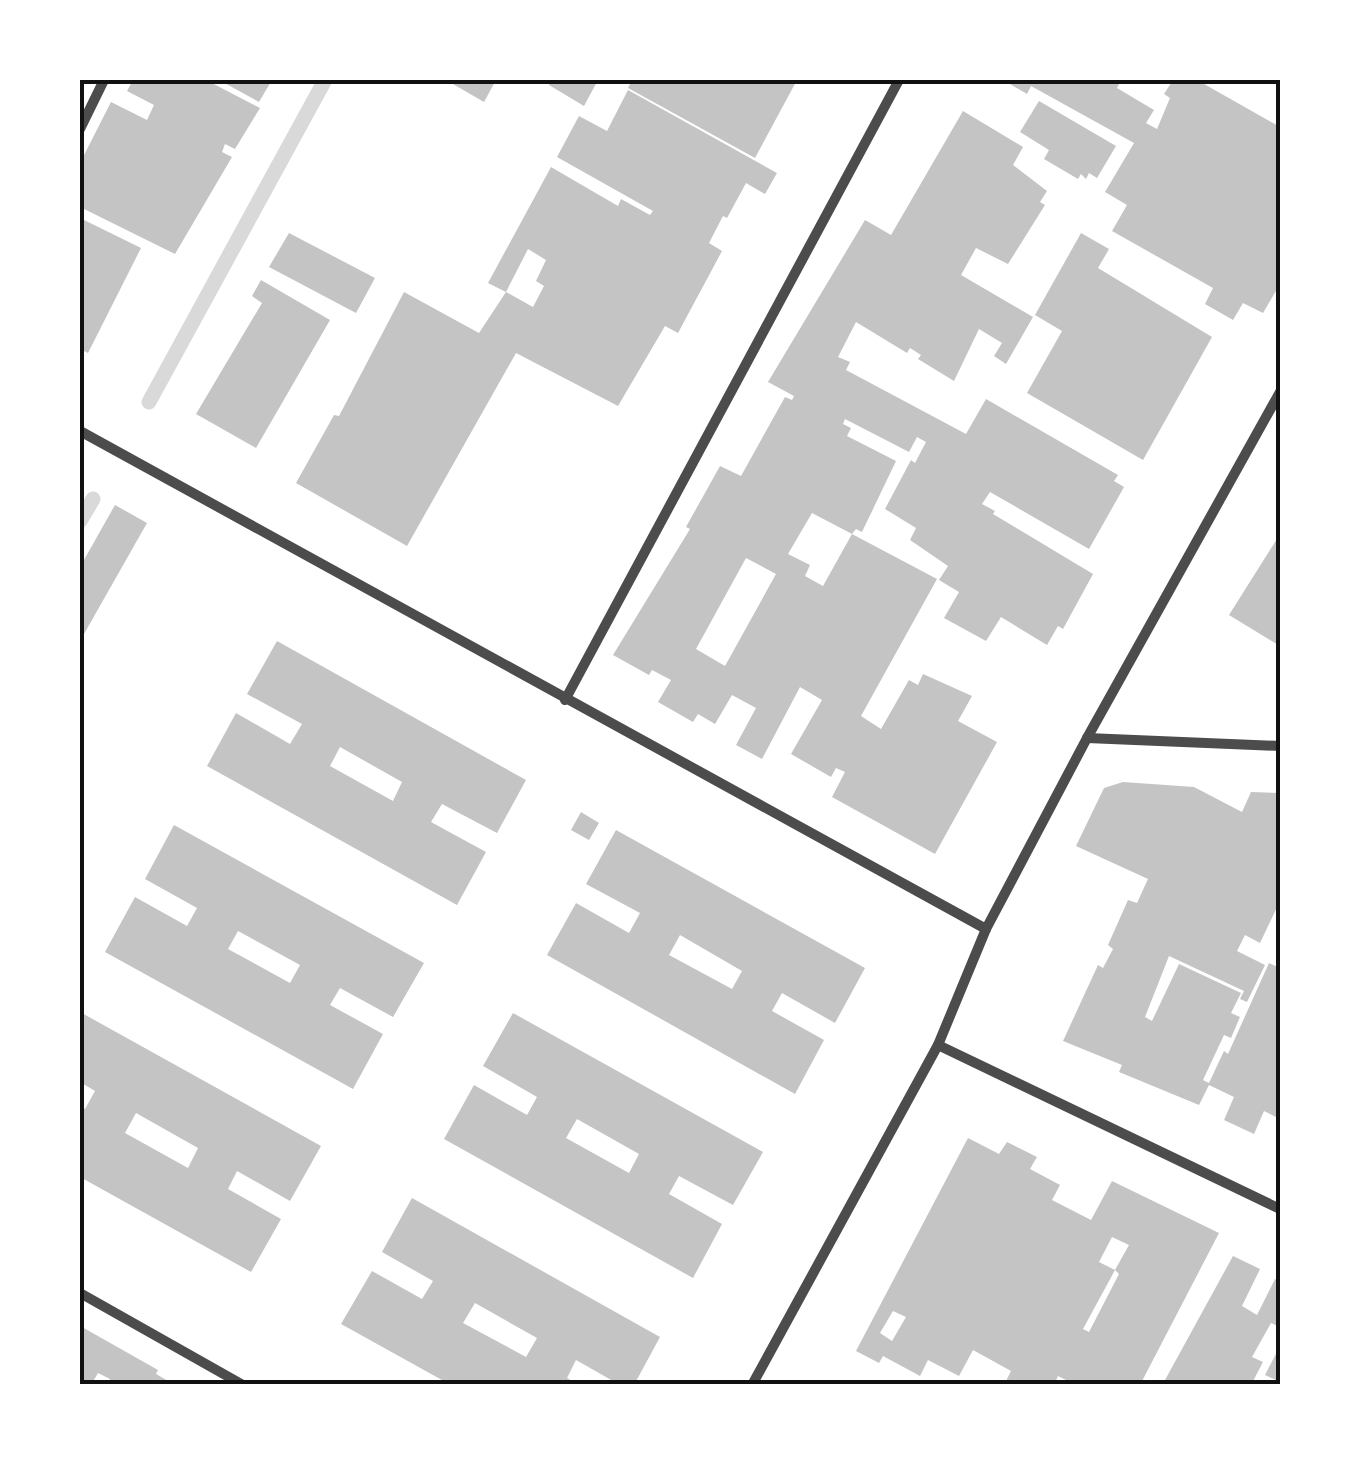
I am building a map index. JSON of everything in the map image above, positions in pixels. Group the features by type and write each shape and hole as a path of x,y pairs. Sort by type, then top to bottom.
{"street":[{"path":"80,129 104,80"},
{"path":"565,700 899,80"},
{"path":"752,1385 938,1045 986,929 1087,738 1280,392"},
{"path":"80,431 986,929"},
{"path":"1087,738 1280,746"},
{"path":"938,1045 1280,1209"},
{"path":"80,1293 243,1385"}],"building":[{"path":"133,80 206,80 260,108 235,149 225,144 222,152 232,157 175,254 80,207 80,163 111,102 147,120 154,105 127,91"},
{"path":"219,80 272,80 259,102"},
{"path":"446,80 496,80 484,102"},
{"path":"551,80 598,80 584,106 549,85"},
{"path":"632,80 797,80 755,158 628,88"},
{"path":"1003,80 1121,80 1117,88 1154,110 1146,123 1157,129 1170,98 1164,94 1173,80 1197,80 1280,127 1280,284 1263,313 1243,303 1233,320 1205,304 1213,288 1112,231 1127,205 1105,192 1134,143 1031,86 1027,94"},
{"path":"628,90 777,173 765,194 746,183 727,218 723,216 709,243 722,251 678,333 665,326 618,406 516,353 407,546 296,483 334,415 339,416 404,292 479,333 506,292 488,283 551,167 618,206 621,199 650,215 653,211 557,157 579,116 607,131","holes":["528,249 546,260 536,281 544,286 533,307 506,292"]},
{"path":"1039,101 1116,146 1097,178 1089,173 1086,179 1081,174 1078,179 1044,159 1049,150 1020,132"},
{"path":"963,111 1023,147 1013,165 1047,191 1040,202 1045,205 1008,264 976,248 961,275 1033,317 1006,364 994,356 1002,343 979,329 954,381 918,359 921,355 910,348 907,353 856,322 838,357 850,362 846,370 966,434 986,399 1118,475 1114,481 1124,487 1089,549 990,492 982,504 995,511 993,514 1093,574 1063,629 1058,626 1047,645 1001,617 986,641 944,618 959,592 939,580 948,566 910,540 916,528 885,509 911,460 915,463 926,442 917,437 909,452 845,419 843,424 851,428 847,436 896,461 862,532 856,529 852,534 937,579 861,716 881,729 909,680 918,685 923,674 972,696 958,721 997,742 935,854 832,797 845,772 836,768 831,777 791,754 822,700 800,687 762,759 736,745 756,708 732,695 715,724 698,714 693,722 658,702 671,680 652,670 649,675 613,655 690,529 686,527 720,466 741,476 785,397 792,400 794,396 768,382 865,220 891,235","holes":["812,513 852,534 823,586 805,576 810,565 788,554","746,558 776,574 725,666 696,649"]},
{"path":"80,218 141,248 88,353 80,349"},
{"path":"289,233 375,278 356,313 269,267"},
{"path":"1081,233 1109,249 1098,268 1212,337 1143,460 1027,393 1062,331 1035,315"},
{"path":"261,280 330,320 256,448 196,414 262,303 252,296"},
{"path":"115,505 147,523 80,641 80,567"},
{"path":"1280,534 1280,646 1229,615"},
{"path":"277,641 526,780 497,833 442,804 431,822 486,852 457,905 207,766 236,713 290,744 302,724 247,694","holes":["340,747 402,782 393,801 330,766"]},
{"path":"1123,782 1194,787 1242,812 1251,792 1280,793 1280,901 1260,943 1245,935 1237,951 1265,965 1247,1002 1240,999 1244,991 1169,956 1145,1017 1152,1021 1179,964 1241,993 1231,1013 1240,1017 1231,1038 1224,1035 1203,1080 1209,1083 1224,1051 1228,1054 1269,963 1280,968 1280,1119 1264,1111 1254,1134 1224,1120 1234,1097 1209,1085 1199,1105 1119,1072 1122,1065 1063,1041 1098,965 1103,968 1113,949 1108,945 1128,900 1137,903 1148,879 1076,846 1104,788"},
{"path":"581,812 599,823 589,840 571,830"},
{"path":"174,825 424,963 393,1017 340,988 330,1005 383,1034 353,1089 105,952 135,897 187,926 197,908 145,879","holes":["238,931 300,965 290,983 228,949"]},
{"path":"616,830 865,968 835,1023 782,993 772,1011 824,1040 795,1094 547,955 576,903 629,933 640,913 586,884","holes":["680,935 742,971 732,989 669,955"]},
{"path":"80,1012 321,1146 290,1201 237,1171 228,1189 281,1219 251,1272 80,1177 80,1106 85,1109 95,1091 80,1082","holes":["136,1113 198,1148 188,1168 125,1133"]},
{"path":"513,1013 763,1152 733,1205 679,1176 669,1194 722,1224 693,1278 444,1139 474,1085 527,1115 537,1097 483,1066","holes":["577,1119 639,1154 629,1173 566,1138"]},
{"path":"968,1138 999,1154 1007,1142 1037,1157 1030,1169 1060,1185 1052,1200 1091,1220 1112,1181 1219,1233 1140,1385 1124,1381 1121,1385 1076,1385 1058,1376 1054,1385 1004,1385 1011,1371 973,1350 959,1376 928,1360 920,1376 883,1356 879,1363 856,1351","holes":["1112,1237 1129,1245 1115,1270 1099,1262","1115,1270 1119,1274 1089,1332 1083,1329","893,1311 906,1317 892,1341 880,1333"]},
{"path":"412,1198 660,1337 634,1385 620,1385 576,1360 567,1378 579,1385 451,1385 341,1324 372,1271 422,1299 433,1281 382,1252","holes":["475,1303 537,1338 526,1357 463,1323"]},
{"path":"1233,1256 1260,1269 1242,1306 1257,1315 1275,1279 1280,1282 1280,1327 1271,1323 1252,1357 1263,1362 1251,1385 1174,1385 1165,1380"},
{"path":"82,1327 158,1370 156,1374 175,1385 106,1385 110,1379 98,1373 91,1385 80,1385"},
{"path":"1280,1346 1280,1382 1265,1375"}],"waterway":[{"path":"149,402 325,80"},
{"path":"80,521 93,499"}]}
